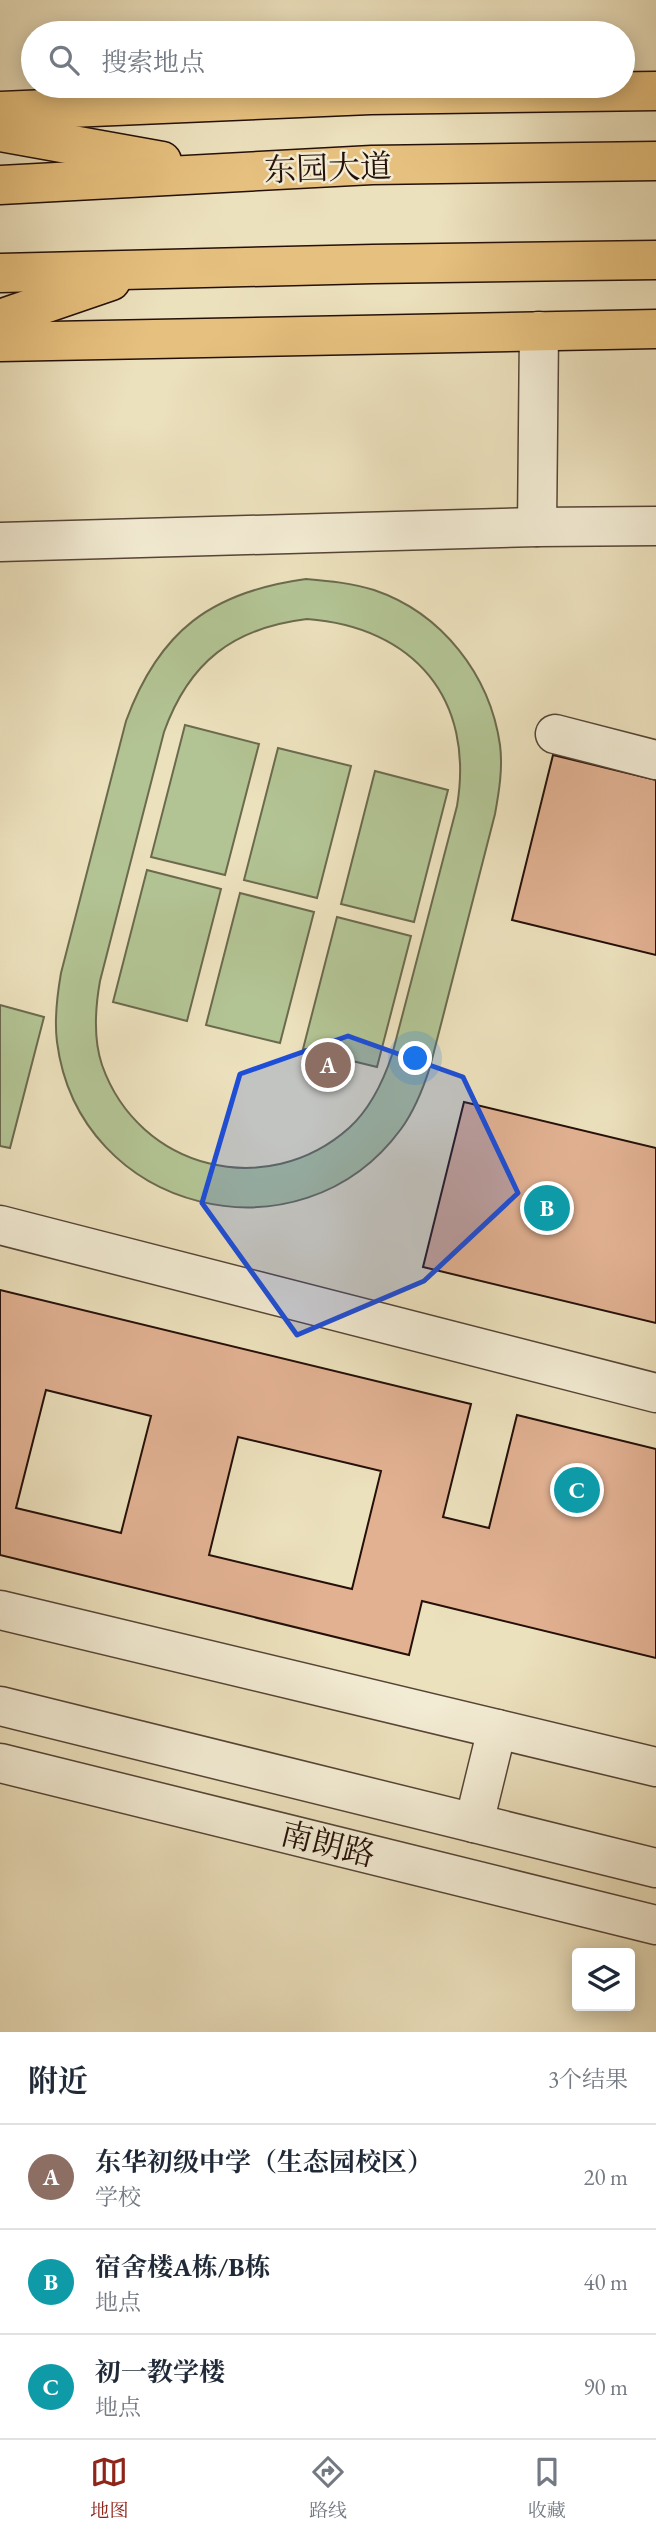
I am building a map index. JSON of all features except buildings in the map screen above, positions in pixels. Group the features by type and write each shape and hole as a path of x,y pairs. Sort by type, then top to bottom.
{"main road":[{"path":"635,91 656,91"},
{"path":"0,111 301,98"},
{"path":"0,132 226,173"},
{"name":"东园大道","path":"0,185 372,165 656,161"},
{"path":"0,273 656,260"},
{"path":"0,319 147,269"},
{"path":"0,342 656,329"}],"street":[{"path":"537,527 539,331"},
{"path":"0,542 656,526"},
{"path":"555,734 656,760"},
{"path":"0,1225 656,1393"},
{"path":"0,1610 656,1767"},
{"name":"南朗路","path":"0,1706 656,1868"},
{"path":"474,1823 497,1729"},
{"name":"南朗路","path":"0,1763 656,1925"}],"highlighted area":[{"path":"348,1036 463,1077 518,1193 424,1281 297,1335 202,1203 240,1074"}],"green space":[{"path":"306,579 357,586 399,600 421,614 459,650 486,694 495,719 501,771 495,814 430,1067 410,1114 401,1129 358,1172 308,1198 254,1207 199,1201 149,1181 106,1147 74,1100 57,1042 56,1016 61,973 126,721 139,690 172,640 193,621 242,594","holes":["307,619 345,625 378,637 406,653 429,675 446,702 456,733 460,768 457,806 392,1055 370,1103 349,1128 316,1151 281,1164 245,1168 209,1163 175,1150 145,1129 120,1101 102,1065 97,1044 96,1013 100,981 164,732 186,686 217,653 236,640 257,631"]},
{"path":"185,725 259,744 225,875 151,857"},
{"path":"278,748 351,766 317,898 244,880"},
{"path":"375,771 448,790 414,922 341,904"},
{"path":"147,870 221,889 187,1021 113,1002"},
{"path":"240,893 314,912 280,1043 206,1025"},
{"path":"337,917 411,936 377,1067 303,1049"},
{"path":"0,1005 44,1017 10,1148 0,1146"}],"place":[{"name":"东华初级中学（生态园校区）","path":"328,1065"},
{"name":"宿舍楼A栋/B栋","path":"547,1208"},
{"name":"初一教学楼","path":"577,1490"}]}
